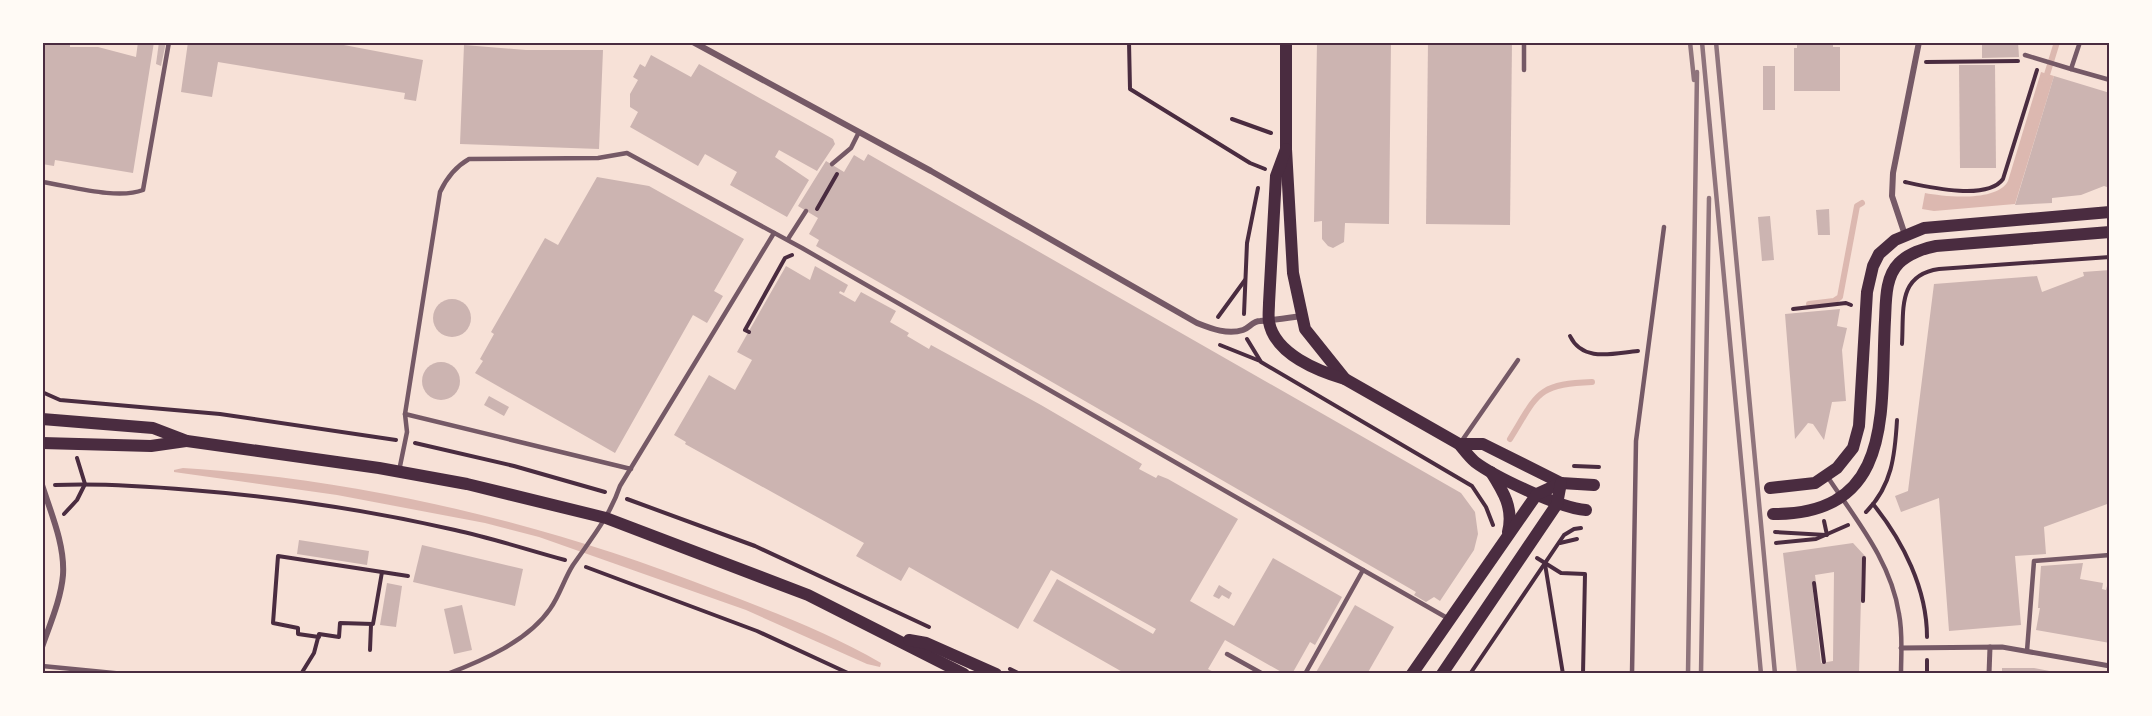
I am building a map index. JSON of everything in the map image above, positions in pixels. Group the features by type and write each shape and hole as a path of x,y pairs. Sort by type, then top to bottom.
{"main road":[{"path":"1286,42 1286,148 1290,248 1301,316 1305,329 1345,379"},
{"path":"1286,148 1276,176 1269,322 1284,347 1299,359 1325,373 1345,379 1460,444 1473,460 1491,472 1557,504 1586,510"},
{"path":"1770,488 1802,486 1827,476 1846,458 1858,432 1867,292 1873,266 1887,247 1905,235 1936,226 2110,212"},
{"path":"1773,514 1811,511 1842,498 1870,461 1879,436 1886,298 1891,277 1900,263 1918,251 1936,246 2110,232"},
{"path":"42,420 153,428 187,441 399,471 467,484 606,518 808,595 899,639 964,674"},
{"path":"42,443 151,446 187,441"},
{"path":"1460,444 1483,444 1561,483 1594,485"},
{"path":"1491,472 1508,503 1510,524 1507,538"},
{"path":"1412,674 1537,494 1561,483"},
{"path":"1442,674 1557,504 1561,483"},
{"path":"899,639 926,643 996,674"}],"street":[{"path":"693,42 859,132 1197,323 1215,330 1245,329 1253,323 1301,316"},
{"path":"1905,235 1892,196 1892,179 1919,42"},
{"path":"42,485 55,524 63,563 63,577 42,647"},
{"path":"1989,674 1990,647"},
{"path":"1901,648 1990,647 2027,651 2110,666"}],"lane":[{"path":"42,182 117,194 132,194 143,190 169,42"},
{"path":"1524,42 1524,70"},
{"path":"2072,69 2079,42"},
{"path":"2025,55 2110,80"},
{"path":"832,165 850,148 859,132"},
{"path":"399,471 406,432 405,414 440,192 457,166 469,159 598,158 627,153 788,239 1450,620"},
{"path":"788,239 806,211"},
{"path":"1632,674 1636,441 1664,227"},
{"path":"447,674 488,656 541,621 550,609 575,563 606,518 631,469 774,233"},
{"path":"1460,444 1475,426 1518,360"},
{"path":"405,414 631,469"},
{"path":"1827,476 1878,552 1893,587 1901,625 1901,674"},
{"path":"2027,651 2034,561 2110,555"},
{"path":"1305,674 1363,570"},
{"path":"1227,654 1263,674"},
{"path":"42,666 124,674"}],"path":[{"path":"1129,42 1130,89 1250,163 1266,169 1257,190 1247,243 1246,278 1245,329 1249,346 1261,362 1472,486 1486,507 1496,531 1507,538"},
{"path":"1892,179 1948,191 1995,188 2003,179 2039,59"},
{"path":"1914,62 2024,61"},
{"path":"1232,118 1272,133"},
{"path":"1902,349 1907,289 1920,274 1940,269 2110,257"},
{"path":"1197,323 1219,317 1246,278"},
{"path":"1793,309 1846,303 1854,309"},
{"path":"1570,336 1579,350 1594,355 1648,350"},
{"path":"1776,543 1806,541 1827,535 1857,520 1873,504 1884,489 1893,466 1898,417"},
{"path":"42,485 85,484 253,495 333,506 456,530 575,563 757,631 850,674"},
{"path":"55,524 77,500 85,484"},
{"path":"1873,504 1893,532 1913,571 1926,613 1927,674"},
{"path":"1470,674 1559,543 1569,531 1581,528"},
{"path":"1775,532 1827,535"},
{"path":"1559,543 1577,539"},
{"path":"1525,550 1561,573 1585,574 1583,674"},
{"path":"319,637 298,634 298,628 273,623 278,556 408,576"},
{"path":"1863,601 1864,558"},
{"path":"1545,564 1563,674"},
{"path":"370,650 370,625 382,572"},
{"path":"1814,583 1824,662"},
{"path":"301,674 315,653 319,634 339,637 340,623 370,625"}],"shaded area":[{"path":"2041,72 2054,76 2015,204 1934,211 1922,209 1925,193 1970,196 1982,195 2002,188 2008,181"},
{"path":"183,468 251,474 387,494 520,525 652,566 758,606 841,642 881,663 880,667 867,664 746,610 539,537 485,523 337,495 174,472 174,470"}],"building":[{"path":"42,42 70,42 70,47 98,47 136,57 138,42 154,42 133,173 55,160 54,166 42,164"},
{"path":"159,42 166,42 161,66 156,64"},
{"path":"188,42 328,42 423,60 416,101 404,99 405,93 218,62 212,97 181,92"},
{"path":"1317,42 1391,42 1389,224 1345,223 1344,242 1333,248 1322,239 1322,221 1314,222"},
{"path":"1428,42 1512,42 1510,225 1426,224"},
{"path":"1797,42 1833,42 1833,47 1840,47 1840,91 1794,91 1794,48 1797,48"},
{"path":"1982,42 2018,42 2019,57 1982,58"},
{"path":"464,45 526,50 603,50 599,149 460,144"},
{"path":"651,55 691,77 699,64 833,139 835,144 817,171 779,150 775,157 809,180 787,217 730,185 737,172 705,154 698,166 630,127 638,112 630,107 630,94 638,80 633,77 640,64 645,67"},
{"path":"1959,65 1995,65 1996,168 1960,168"},
{"path":"1763,66 1775,66 1775,110 1763,110"},
{"path":"2054,76 2110,93 2110,188 2104,186 2081,195 2052,198 2052,203 2015,205"},
{"path":"868,154 1461,493 1475,512 1478,534 1474,550 1440,601 1434,597 1426,602 1414,595 1416,592 816,246 819,240 809,234 818,218 798,206 826,161 844,172 854,155 864,161"},
{"path":"597,177 649,186 744,239 714,291 723,296 707,323 693,315 615,453 475,373 483,361 480,359 494,334 491,332 545,238 558,245"},
{"path":"1829,209 1830,235 1818,235 1816,210"},
{"path":"1770,216 1774,260 1762,261 1758,217"},
{"path":"786,266 810,280 815,266 848,285 844,293 840,291 839,293 855,302 861,292 896,311 890,322 909,333 907,336 929,349 931,345 1041,405 1142,464 1139,469 1156,478 1158,475 1168,479 1238,519 1190,601 1234,626 1273,558 1342,597 1315,645 1310,642 1292,674 1285,674 1225,640 1208,669 1217,674 1126,674 1033,621 1057,579 1153,634 1156,629 1051,570 1018,629 909,567 901,581 856,556 864,543 685,444 686,442 674,435 709,375 735,390 752,360 737,352"},
{"path":"2110,270 2110,503 2044,527 2046,554 2015,556 2021,625 1949,631 1939,498 1901,512 1895,496 1908,491 1934,284 2037,276 2042,292 2084,276 2083,272"},
{"path":"452,299 466,304 471,318 466,332 452,337 438,332 433,318 438,304"},
{"path":"1840,309 1837,326 1847,328 1842,350 1846,401 1832,402 1824,440 1813,424 1808,423 1795,439 1785,314"},
{"path":"441,362 455,367 460,381 455,395 441,400 427,395 422,381 427,367"},
{"path":"489,396 509,407 504,416 484,405"},
{"path":"299,540 369,551 367,565 297,554"},
{"path":"1853,543 1865,556 1862,559 1859,674 1797,674 1783,553","holes":["1834,572 1833,661 1821,663 1812,583 1816,582 1815,575"]},
{"path":"422,545 523,569 515,606 413,582"},
{"path":"2083,563 2080,579 2103,583 2102,589 2106,590 2110,574 2110,643 2036,630 2040,608 2038,608 2041,566"},
{"path":"387,583 402,586 396,627 380,625"},
{"path":"1219,585 1232,593 1229,599 1222,595 1219,599 1213,596"},
{"path":"462,605 472,650 454,654 444,609"},
{"path":"1355,605 1394,627 1367,674 1315,674"},
{"path":"2002,668 2034,668 2065,674 2002,674"}],"waterway":[{"path":"2045,81 2057,42"},
{"path":"1809,304 1834,301 1840,297 1857,206 1862,203"},
{"path":"1510,439 1540,394 1559,385 1592,382"}],"railway":[{"path":"1690,42 1694,80"},
{"path":"1702,42 1761,674"},
{"path":"1716,42 1775,674"},
{"path":"1688,674 1697,72"},
{"path":"1701,674 1709,198"}]}
